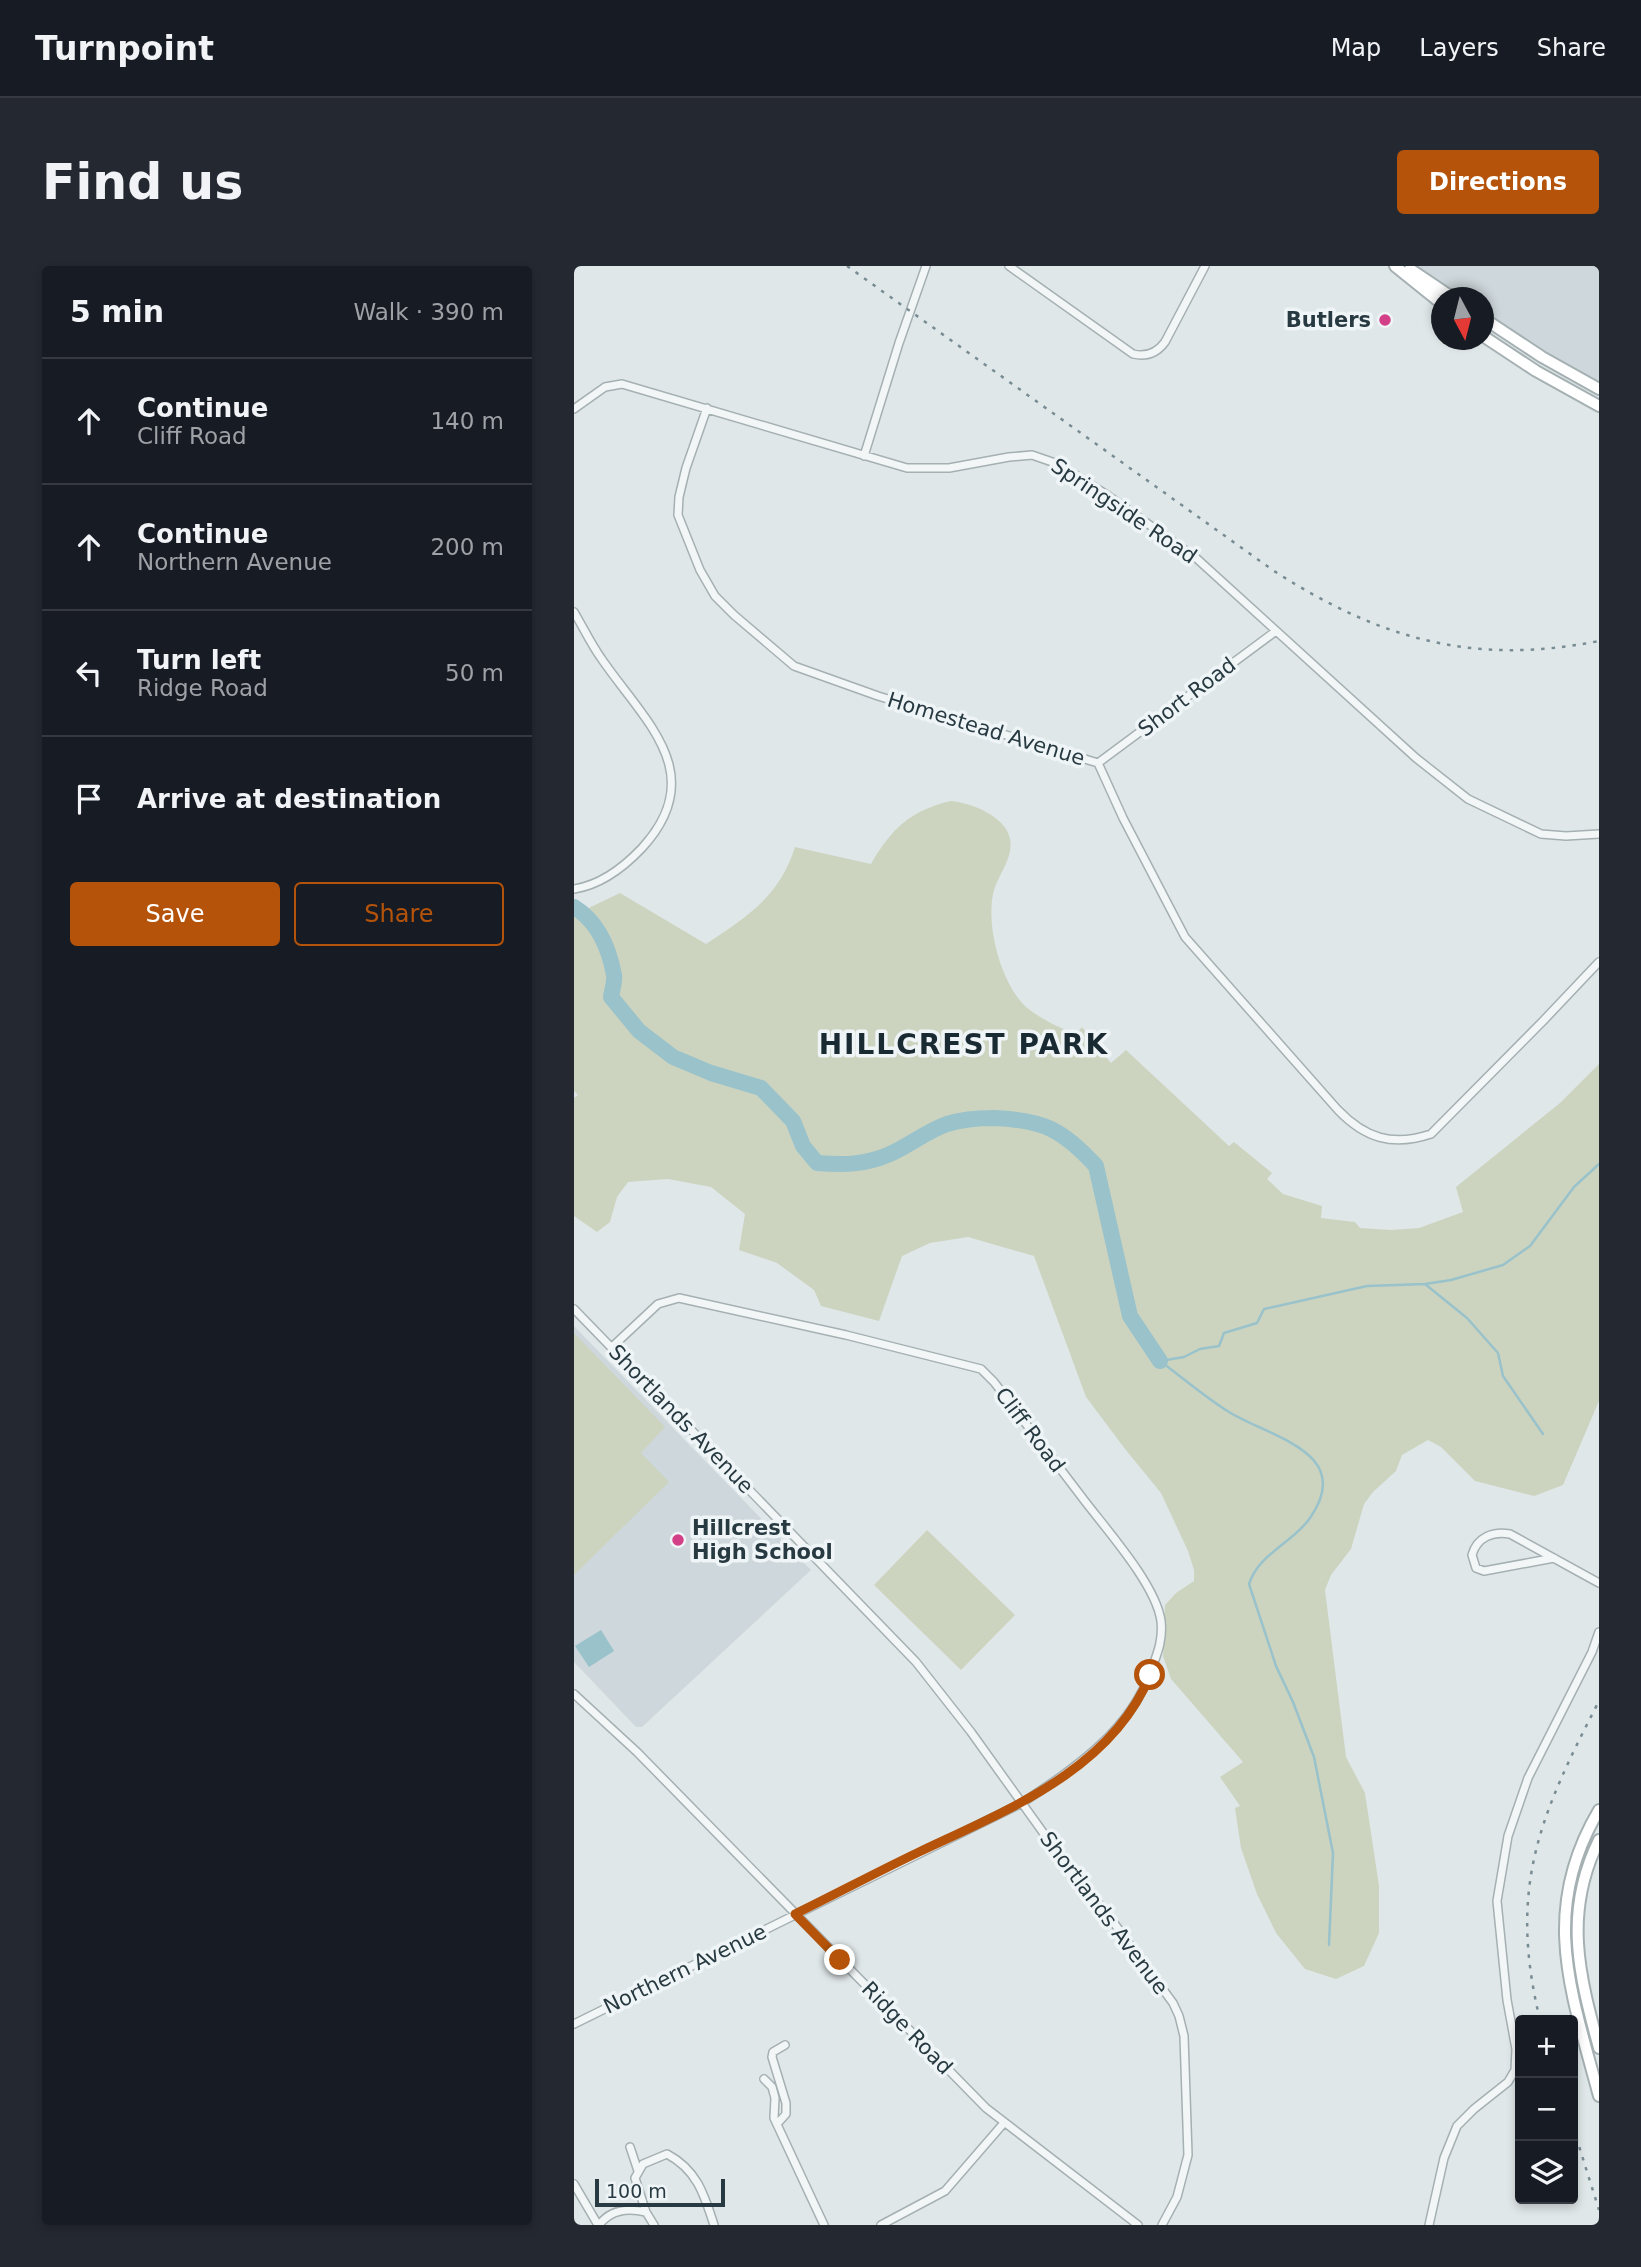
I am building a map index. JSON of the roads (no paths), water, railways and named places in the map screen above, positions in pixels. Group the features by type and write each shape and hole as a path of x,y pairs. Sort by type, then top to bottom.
{"main road":[{"path":"1395,266 1431,295"},
{"path":"1405,266 1436,287"},
{"path":"1494,325 1567,372 1599,389"},
{"path":"1494,343 1536,371 1599,406"},
{"path":"1599,1810 1578,1851 1569,1881 1563,1929 1568,1975 1599,2096"},
{"path":"1599,1840 1580,1897 1576,1941 1580,1976 1599,2049"}],"street":[{"path":"864,456 926,266"},
{"path":"1009,266 1133,354 1145,355 1161,348 1171,334 1205,266"},
{"name":"Springside Road","path":"574,409 605,387 622,384 894,465 928,469 948,468 1032,455 1050,460 1107,495 1195,557 1416,758 1468,799 1542,834 1599,834"},
{"name":"Homestead Avenue","path":"707,408 686,468 678,515 700,570 715,596 794,666 878,696 1098,763 1123,818 1185,937 1338,1110 1363,1132 1397,1140 1430,1134 1599,962"},
{"path":"574,612 600,658 655,731 667,754 670,773 666,810 653,836 615,871 574,889"},
{"name":"Short Road","path":"1098,763 1276,631"},
{"name":"Cliff Road","path":"612,1347 658,1304 679,1298 968,1364 986,1373 1133,1565 1159,1612 1161,1626 1160,1647 1143,1693 1130,1712 1083,1763 1022,1803"},
{"name":"Shortlands Avenue","path":"574,1309 896,1639 944,1696 1176,2009 1184,2036 1188,2155 1177,2197 1162,2225"},
{"path":"1555,1558 1484,1571 1476,1568 1472,1555 1481,1540 1504,1532 1555,1558 1599,1583"},
{"path":"1429,2225 1444,2158 1457,2126 1508,2082 1515,2070 1516,2049 1507,2000 1497,1901 1508,1836 1528,1778 1592,1652 1599,1632"},
{"name":"Ridge Road","path":"574,1694 637,1752 1003,2124 1138,2225"},
{"name":"Northern Avenue","path":"574,2024 1022,1803"},
{"path":"776,2124 786,2113 786,2103 772,2057 773,2052 785,2045"},
{"path":"764,2079 772,2087 775,2098 776,2124 824,2225"},
{"path":"881,2225 945,2192 1003,2124"},
{"path":"630,2147 638,2171"},
{"path":"654,2225 646,2211 635,2178 643,2164 667,2154 681,2161 692,2173 714,2225"},
{"path":"574,2184 598,2225 619,2210 646,2211"}],"water":[{"path":"601,1630 614,1651 589,1667 575,1646"}],"waterway":[{"path":"574,907 589,920 601,936 614,975 611,997 639,1031 673,1057 711,1073 761,1088 793,1121 803,1146 817,1163 845,1164 881,1158 947,1124 976,1119 1026,1121 1051,1129 1073,1144 1096,1166 1130,1316 1160,1361"},
{"path":"1160,1361 1219,1346 1224,1333 1257,1323 1264,1309 1367,1286 1425,1284 1451,1280 1503,1265 1530,1246 1574,1187 1599,1164"},
{"path":"1425,1284 1467,1318 1498,1353 1503,1376 1543,1434"},
{"path":"1160,1361 1229,1412 1302,1450 1315,1462 1322,1477 1321,1496 1310,1518 1260,1564 1249,1584 1276,1666 1314,1757 1333,1853 1329,1945"}],"railway":[{"path":"847,266 1274,571 1313,595 1390,630 1469,648 1553,648 1599,641"},
{"path":"1539,2015 1527,1931 1535,1854 1560,1781 1599,1701"},
{"path":"1577,2141 1599,2210"}],"place":[{"name":"Butlers","path":"1385,320"},
{"name":"Hillcrest High School","path":"678,1540"}],"district":[{"name":"HILLCREST PARK","path":"964,1044"}]}
